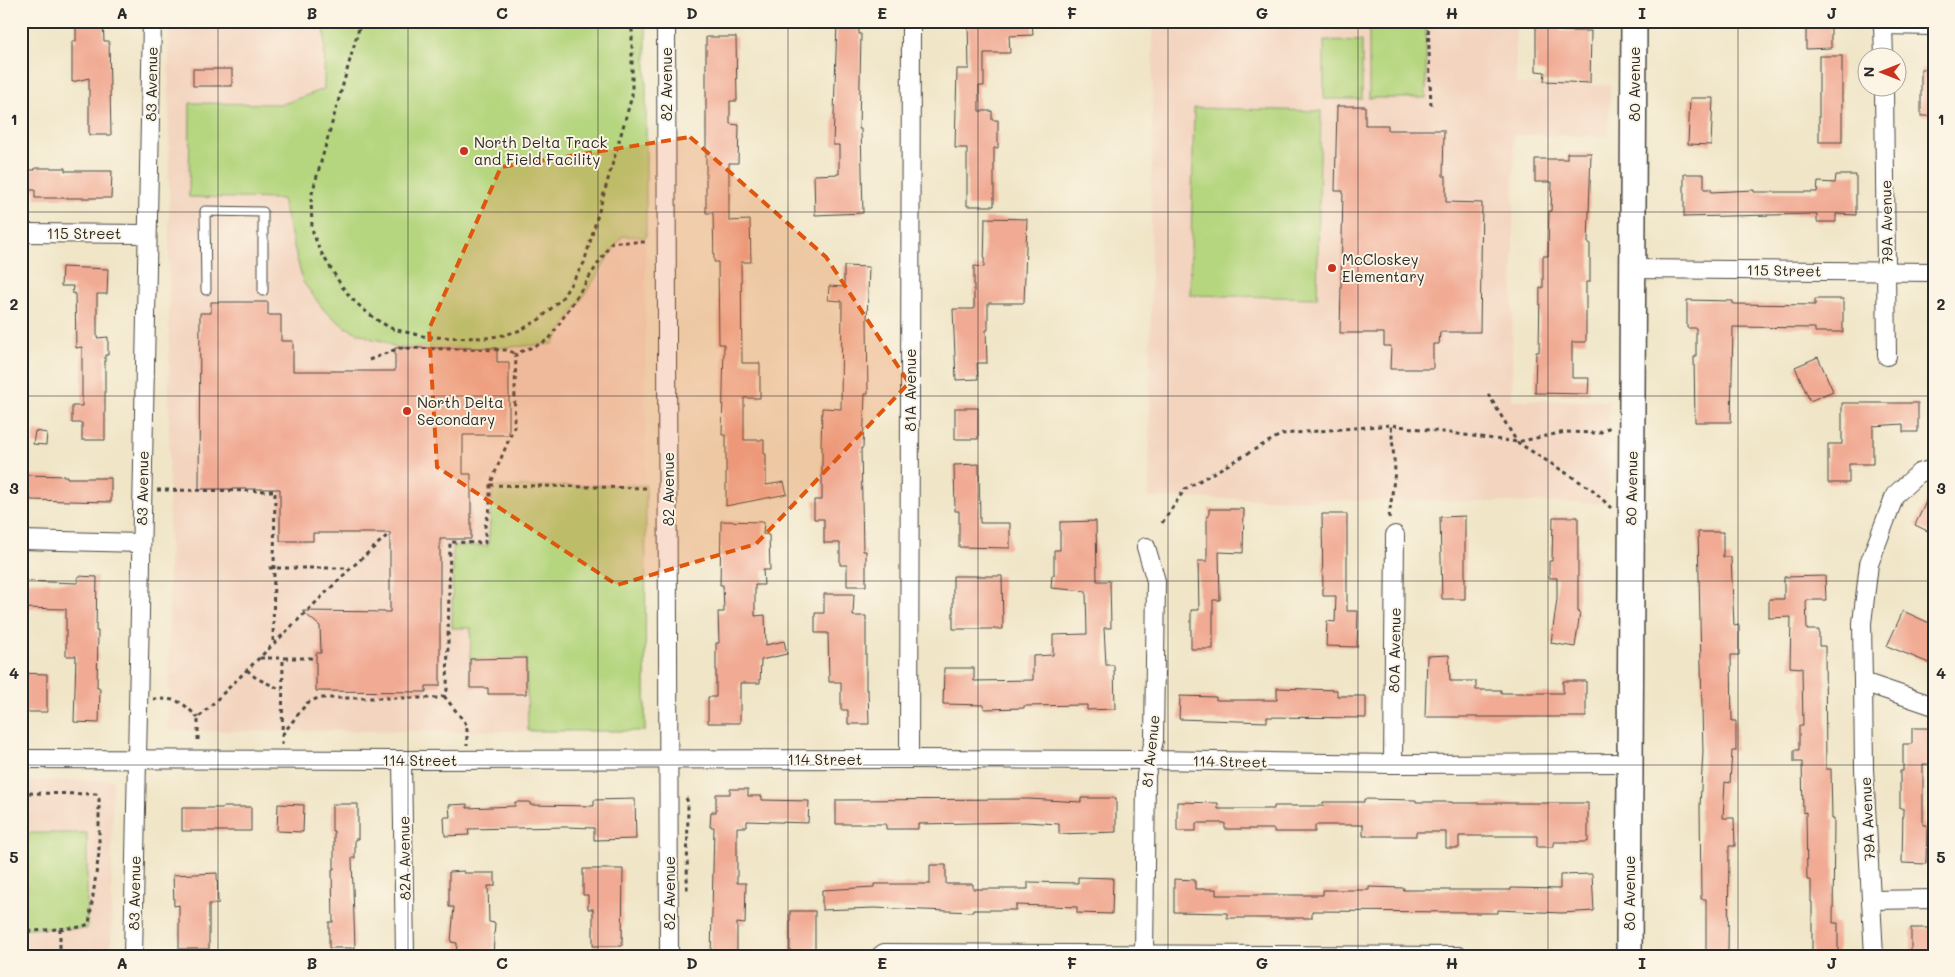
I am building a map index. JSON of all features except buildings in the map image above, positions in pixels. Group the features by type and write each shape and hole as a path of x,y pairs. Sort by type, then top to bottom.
{"street":[{"name":"83 Avenue","path":"132,956 152,21"},
{"name":"82 Avenue","path":"666,21 669,463 669,956"},
{"name":"81A Avenue","path":"909,759 911,21"},
{"name":"80 Avenue","path":"1629,956 1634,21"},
{"path":"1884,48 1883,25 1934,26"},
{"name":"79A Avenue","path":"1884,98 1887,356"},
{"name":"115 Street","path":"21,233 147,234"},
{"name":"115 Street","path":"1633,269 1934,272"},
{"name":"79A Avenue","path":"1874,956 1864,769 1862,623 1870,564 1895,495 1926,471"},
{"name":"80A Avenue","path":"1393,764 1396,535"},
{"path":"21,540 141,542"},
{"name":"81 Avenue","path":"1144,955 1146,775 1154,740 1156,581 1146,547"},
{"path":"1863,682 1934,706"},
{"name":"114 Street","path":"21,759 909,759 1393,764 1629,763"},
{"name":"82A Avenue","path":"402,760 405,956"},
{"path":"1871,900 1934,899"},
{"path":"882,954 1459,956"}],"lane":[{"path":"206,290 205,211 263,212 263,291"}],"path":[{"path":"361,21 310,197 310,219 314,239 341,286 364,310 380,322 393,329 427,338 485,338 513,332 540,319 562,298 584,262 632,96 632,21"},
{"path":"1428,21 1431,106"},
{"path":"516,354 530,347 542,344 550,338 612,242 646,242"},
{"path":"369,360 399,348 507,350 516,354"},
{"path":"282,735 307,703 318,698 438,698 444,696 447,690 450,542 485,542 485,526 490,508 490,485 514,427 516,354"},
{"path":"1488,394 1517,442 1594,490 1611,508"},
{"path":"1389,518 1396,471 1391,425"},
{"path":"1162,523 1185,489 1282,434 1391,425 1517,442 1565,432 1599,433 1612,426"},
{"path":"490,485 646,488"},
{"path":"142,490 275,491 273,645"},
{"path":"198,718 351,568 390,533"},
{"path":"268,568 351,568"},
{"path":"260,658 312,658"},
{"path":"281,759 282,658"},
{"path":"247,670 256,678 282,690"},
{"path":"444,696 467,725 467,747"},
{"path":"138,698 175,699 186,706 198,718 198,740"},
{"path":"21,793 96,794 98,799 99,853 89,924 60,929 21,932"},
{"path":"60,929 60,956"}],"highlighted area":[{"path":"690,137 826,257 909,383 756,544 617,585 437,467 429,329 501,167"}],"shaded area":[{"name":"North Delta Secondary","path":"169,21 646,21 645,731 169,731"},
{"name":"McCloskey Elementary","path":"1153,21 1516,21 1516,84 1610,85 1609,136 1514,135 1512,400 1609,401 1608,503 1149,498"},
{"path":"113,780 111,956 21,956 21,781"}],"green space":[{"name":"North Delta Track and Field Facility","path":"325,21 646,21 646,237 622,236 553,344 497,348 395,348 383,341 373,339 345,327 324,310 303,282 282,199 189,197 190,103 283,104 324,89"},
{"path":"1369,21 1426,21 1426,98 1369,98"},
{"path":"1324,40 1362,41 1362,99 1324,99"},
{"path":"1194,108 1321,111 1317,298 1190,295"},
{"path":"646,485 645,731 528,731 526,658 470,659 471,628 452,628 453,546 488,546 493,487"},
{"path":"21,833 87,833 87,929 21,928"}],"place":[{"name":"North Delta Track and Field Facility","path":"464,151"},
{"name":"McCloskey Elementary","path":"1332,268"},
{"name":"North Delta Secondary","path":"407,411"}]}
